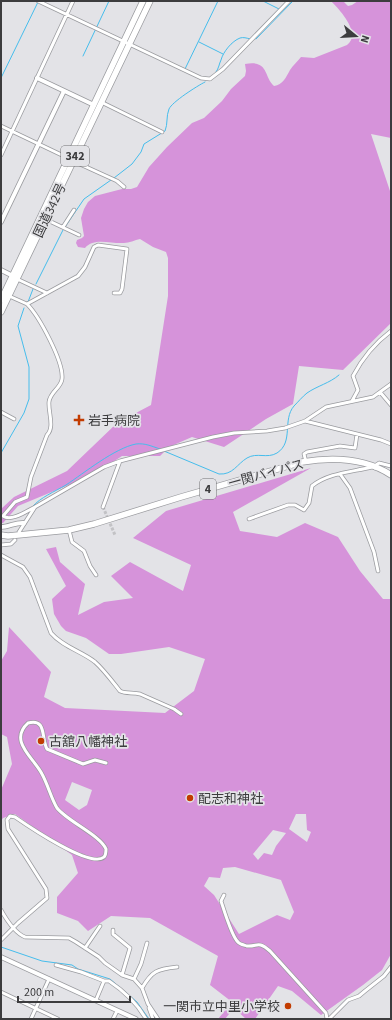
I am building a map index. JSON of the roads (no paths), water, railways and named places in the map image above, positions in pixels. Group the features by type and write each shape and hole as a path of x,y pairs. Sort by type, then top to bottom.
{"highway":[{"name":"国道342号","path":"1,312 9,296 14,277 70,160 101,102 143,1"},
{"name":"国道342号","path":"1,300 45,218 94,105 126,43 150,1"},
{"name":"一関バイパス","path":"1,535 69,530 319,459 354,461 374,467 391,475"},
{"name":"一関バイパス","path":"1,532 22,533"}],"street":[{"path":"38,1 201,78 210,79 223,69 289,1"},
{"path":"1,155 73,1"},
{"path":"37,78 94,105"},
{"path":"1,222 64,91"},
{"path":"101,102 162,132"},
{"path":"1,126 117,182 124,187"},
{"path":"63,227 74,210"},
{"path":"45,218 79,235"},
{"path":"27,304 78,276 85,267 94,247 98,245 127,249 122,289 120,293 114,293"},
{"path":"1,270 47,293"},
{"path":"9,296 27,304 35,312 57,355 62,378 59,386 53,392 49,402 50,432 47,435 31,477 27,497 15,502 3,516 6,518 12,518 35,507 104,467 120,461 213,436 285,428 305,421 326,407 373,396 391,384"},
{"path":"352,401 358,390 353,376 355,372 366,354 391,331"},
{"path":"380,392 391,405"},
{"path":"1,412 14,419"},
{"path":"305,421 381,440 391,444"},
{"path":"306,462 304,454 307,452 340,446 355,448 357,434"},
{"path":"103,507 120,461"},
{"path":"249,519 288,506 295,505 304,510 309,503 312,486 318,481 340,474 374,467 380,462 391,466"},
{"path":"340,474 350,488 374,552 378,571"},
{"path":"22,533 24,523 35,507"},
{"path":"1,527 9,526 18,522 24,523"},
{"path":"69,530 72,542 84,551 90,566 96,575"},
{"path":"1,545 11,544 15,540"},
{"path":"1,555 23,567 30,577 51,633 55,638 96,663 123,692 135,692 174,709 181,714"},
{"path":"1,940 47,898 46,889 8,829 6,822 10,816 16,817 65,849 98,860 104,858 106,855 105,848 97,838 58,808 42,774 22,745 20,733 22,728 28,723 37,722 42,728 44,744 47,749 83,764 95,760 106,763"},
{"path":"224,896 221,901 234,937 238,943 248,946 258,944 270,951 326,1013 328,1019 348,1000 359,996 384,976 391,967"},
{"path":"1,910 21,935 25,937 69,938 122,975 134,979 142,988 153,1019"},
{"path":"85,948 100,926"},
{"path":"113,930 113,934 130,948 122,975"},
{"path":"134,979 148,943"},
{"path":"1,957 136,1019"},
{"path":"56,965 81,972 104,981 109,981 132,1000 146,1019"},
{"path":"142,988 149,976 162,968 177,967"},
{"path":"31,1019 50,979"},
{"path":"96,1000 104,981"},
{"path":"1,992 58,1019"},
{"path":"148,1004 158,1019"},
{"path":"114,1019 118,1011"}],"waterway":[{"path":"83,56 109,1"},
{"path":"185,69 218,1"},
{"path":"263,1 279,9"},
{"path":"256,39 293,1"},
{"path":"1,78 38,2"},
{"path":"216,72 222,57 231,44 240,38 250,39"},
{"path":"199,42 223,54"},
{"path":"114,178 132,164 141,152 144,144 165,131 168,112 171,106 185,94 205,82"},
{"path":"65,227 84,199 111,180"},
{"path":"36,284 63,230"},
{"path":"28,302 33,289"},
{"path":"1,453 24,413 29,399 29,367 18,326 24,308"},
{"path":"164,451 219,474 228,473 251,456 273,455 277,453 285,443 289,418 294,406 307,393 339,375"},
{"path":"32,507 44,497 66,485 119,450 136,444 148,445 160,449"},
{"path":"1,947 42,961 72,965 78,969 110,979 137,1002 149,1019"}],"tunnel":[{"path":"103,507 115,535"}],"place":[{"name":"岩手病院","path":"79,420"},
{"name":"古舘八幡神社","path":"41,741"},
{"name":"配志和神社","path":"190,798"},
{"name":"一関市立中里小学校","path":"288,1006"}]}
